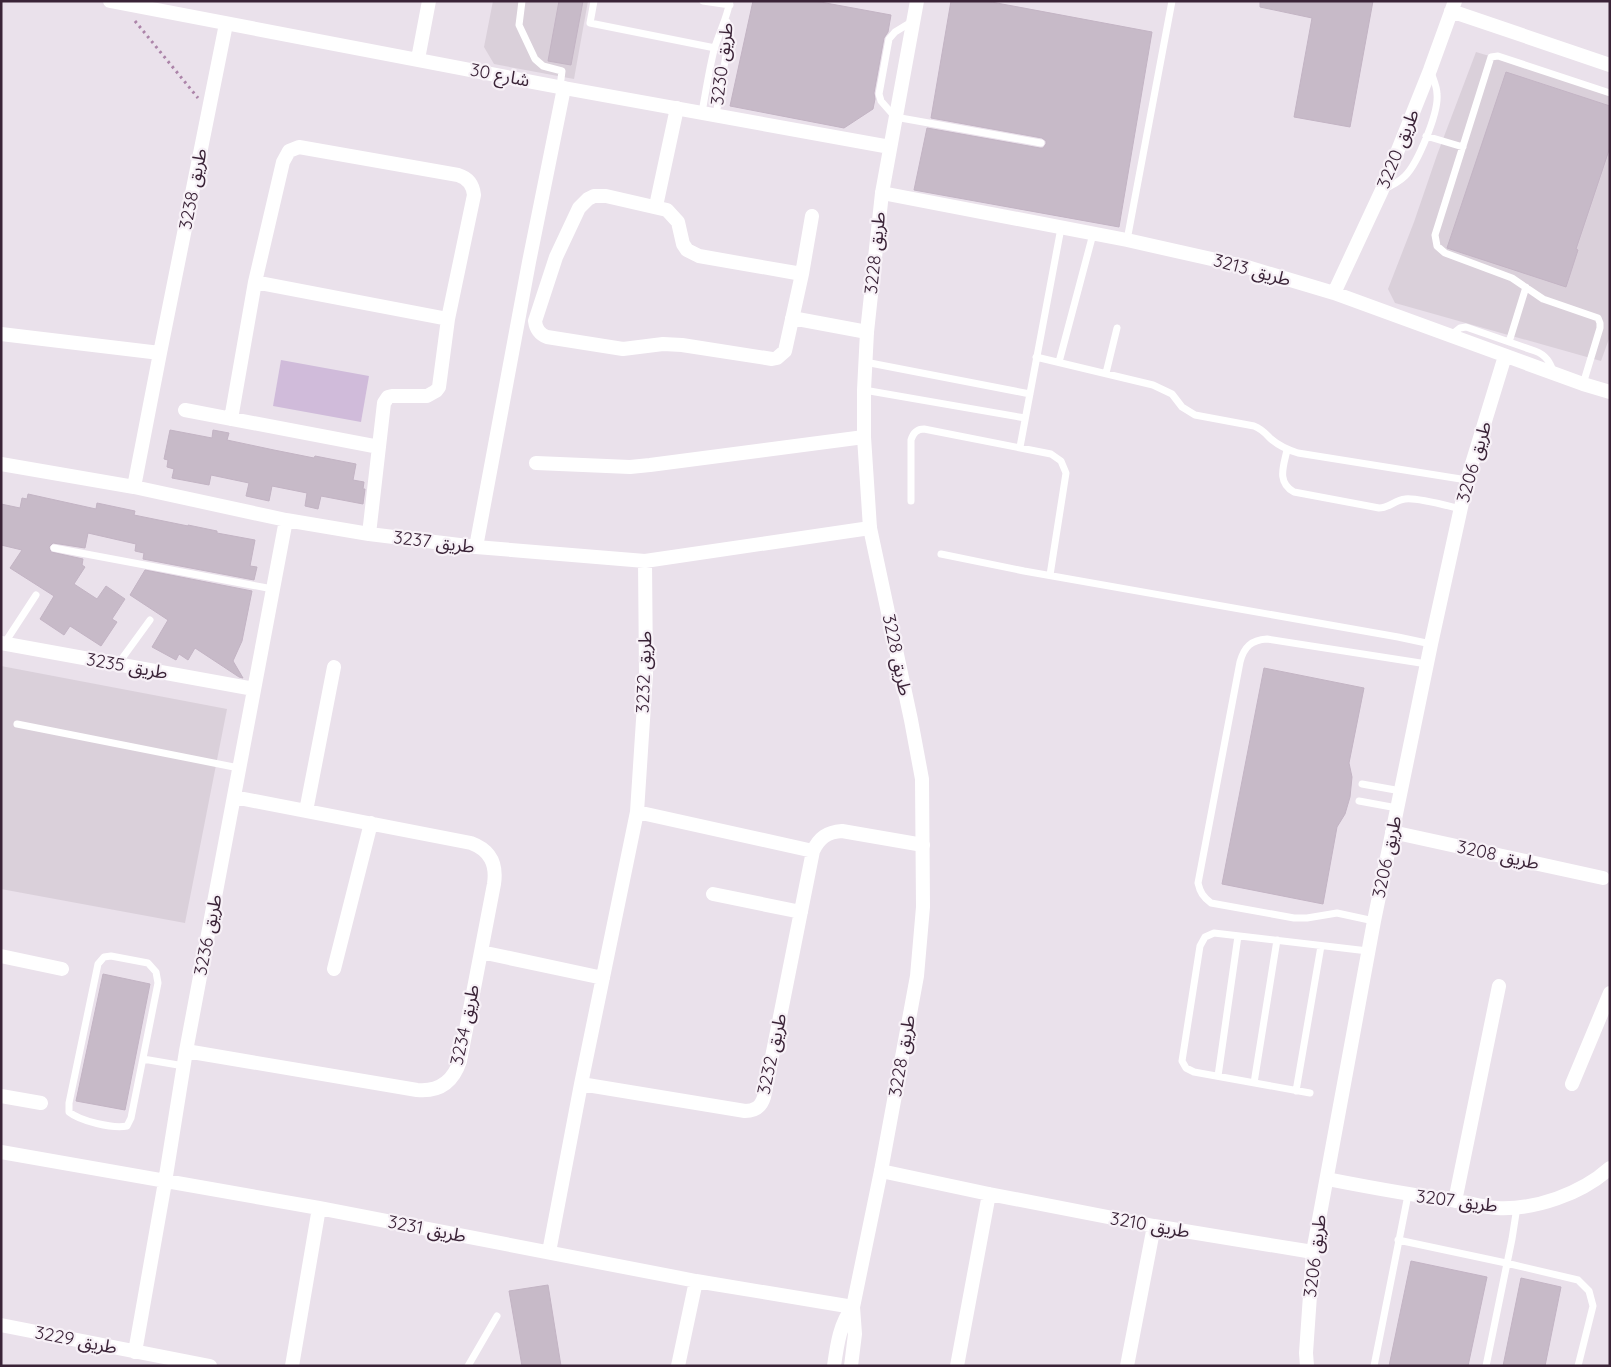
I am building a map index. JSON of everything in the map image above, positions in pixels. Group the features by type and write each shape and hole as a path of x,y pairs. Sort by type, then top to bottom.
{"street":[{"path":"418,59 429,1"},
{"name":"طريق 3228","path":"851,1366 855,1334 853,1306 881,1171 917,976 923,907 922,779 912,720 870,528 864,437 867,332 882,193 917,1"},
{"name":"شارع 30","path":"115,2 562,88 890,146"},
{"path":"1453,6 1610,65"},
{"name":"طريق 3220","path":"1334,293 1382,190 1430,70 1453,6"},
{"name":"طريق 3238","path":"134,487 226,24"},
{"path":"476,547 562,88"},
{"path":"656,206 677,108"},
{"path":"231,419 255,282 283,162 289,151 299,147 464,177 472,184 474,195 448,319 440,382 436,391 427,396 392,396 384,403 369,534"},
{"name":"طريق 3213","path":"882,193 1127,240 1247,267 1334,293 1554,374 1610,392"},
{"path":"802,274 693,254 683,244 680,230 673,215 667,210 656,206 600,195 588,198 579,208 553,266 535,321 539,333 547,337 617,348 664,344 682,345 772,359 777,358 785,350 802,274 812,216"},
{"path":"255,282 448,319"},
{"path":"792,318 867,332"},
{"path":"1,334 160,354"},
{"name":"طريق 3206","path":"1307,1366 1306,1353 1313,1252 1368,951 1467,480 1505,356"},
{"path":"185,410 379,446"},
{"path":"536,463 650,465 864,437"},
{"name":"طريق 3237","path":"1,464 134,487 286,520 369,534 476,547 645,561 870,528"},
{"name":"طريق 3236","path":"135,1352 186,1051 286,520"},
{"name":"طريق 3232","path":"549,1252 637,812 646,674 645,561"},
{"name":"طريق 3235","path":"2,644 254,689"},
{"path":"306,811 334,667"},
{"name":"طريق 3234","path":"186,1051 428,1092 437,1089 452,1078 460,1062 481,952 495,875 491,858 480,846 234,797"},
{"path":"637,812 813,851 817,843 824,836 832,832 842,831 923,845"},
{"path":"334,968 371,824"},
{"name":"طريق 3208","path":"1392,832 1603,878"},
{"name":"طريق 3232","path":"582,1084 745,1111 756,1110 760,1106 764,1097 813,851"},
{"path":"712,894 801,912"},
{"path":"481,952 603,978"},
{"path":"1,956 62,969"},
{"path":"1455,1201 1499,986"},
{"path":"1572,1084 1610,993"},
{"path":"1,1096 41,1103"},
{"name":"طريق 3231","path":"1,1153 318,1208 696,1281 853,1306"},
{"name":"طريق 3207","path":"1327,1179 1408,1195 1497,1208 1534,1205 1567,1194 1580,1189 1610,1168"},
{"name":"طريق 3210","path":"881,1171 1154,1226 1313,1252"},
{"path":"957,1366 989,1194"},
{"path":"292,1366 318,1208"},
{"path":"1127,1366 1154,1226"},
{"path":"678,1366 696,1281"},
{"name":"طريق 3228","path":"834,1366 844,1321 853,1306"},
{"name":"طريق 3229","path":"1,1325 210,1366"}],"lane":[{"path":"522,1 518,22 520,29 537,62 543,66 562,71 562,88"},
{"path":"594,1 590,23 715,48"},
{"path":"703,1 730,3"},
{"path":"1127,240 1172,1"},
{"name":"طريق 3230","path":"709,113 726,56 730,3"},
{"name":"طريق 3230","path":"709,113 709,68 728,14"},
{"path":"913,20 895,32 887,43 879,94 881,102 895,117 1041,143"},
{"path":"1583,384 1600,328 1598,318 1543,299 1512,278 1445,253 1437,246 1435,241 1436,230 1489,61 1494,56 1610,93"},
{"path":"1382,190 1406,175 1417,157 1434,117 1437,101 1436,88 1430,70"},
{"path":"1426,136 1463,148"},
{"path":"1020,447 1061,228"},
{"path":"1059,362 1093,234"},
{"path":"1509,342 1526,287"},
{"path":"1450,336 1460,328 1466,327 1542,353 1547,358 1554,374"},
{"path":"1106,373 1117,328"},
{"path":"1036,357 1143,382 1163,389 1172,394 1182,407 1195,415 1261,428 1271,439 1287,450 1467,480"},
{"path":"865,362 1030,394"},
{"path":"864,390 1025,418"},
{"path":"911,501 911,440 917,431 924,429 1051,454 1061,461 1066,473 1050,575"},
{"path":"1287,450 1282,480 1294,492 1379,508 1388,507 1399,500 1413,498 1461,508"},
{"path":"54,548 272,589"},
{"path":"941,554 1431,644"},
{"path":"2,644 36,595"},
{"path":"118,665 150,620"},
{"path":"1374,921 1336,914 1294,918 1211,903 1200,892 1198,883 1240,662 1246,646 1253,642 1267,639 1427,664"},
{"path":"17,724 239,768"},
{"path":"1362,784 1401,791"},
{"path":"1359,801 1397,808"},
{"path":"1310,1094 1194,1072 1186,1068 1182,1061 1200,946 1205,937 1214,933 1368,951"},
{"path":"1218,1076 1238,936"},
{"path":"1254,1083 1276,940"},
{"path":"1296,1091 1321,946"},
{"path":"112,956 148,964 156,972 158,983 143,1059 131,1118 127,1126 119,1128 76,1118 69,1112 69,1103 98,964 104,957 112,956"},
{"path":"143,1059 184,1066"},
{"path":"1374,1366 1408,1195"},
{"path":"1486,1366 1517,1206"},
{"path":"1398,1240 1570,1278 1584,1285 1589,1291 1593,1306 1578,1366"},
{"path":"468,1366 497,1316"}],"path":[{"path":"115,2 209,111"}],"shaded area":[{"path":"493,1 588,1 574,79 494,64 484,47"},
{"path":"1476,52 1610,92 1610,336 1601,361 1395,303 1388,289"},
{"path":"281,360 369,376 361,422 273,406"},
{"path":"1,666 227,709 185,923 1,889"}],"building":[{"path":"559,1 583,1 571,65 548,61"},
{"path":"753,1 815,1 891,15 888,32 884,38 873,109 844,128 730,106"},
{"path":"951,1 986,1 1152,32 1119,227 914,190 927,128 1040,148 1043,148 1046,144 1046,141 1042,138 931,118"},
{"path":"1260,1 1373,1 1350,127 1294,117 1312,18 1260,7"},
{"path":"1506,72 1610,106 1610,147 1576,249 1578,250 1566,287 1447,248"},
{"path":"170,430 212,438 213,430 229,433 227,440 314,458 315,456 356,464 353,480 364,482 363,504 321,496 318,509 305,506 307,493 272,486 269,501 246,496 249,483 211,475 209,485 172,478 174,469 167,467 168,460 164,459"},
{"path":"28,494 96,509 97,503 135,511 134,515 255,540 250,566 257,567 254,580 143,559 144,553 135,551 136,544 88,533 85,548 53,543 49,547 51,552 83,559 82,565 85,567 74,584 97,599 106,586 125,599 112,619 117,622 101,646 70,626 64,635 40,619 54,596 10,568 22,550 1,545 1,504 20,508 22,498 27,499"},
{"path":"145,570 252,591 242,641 233,661 243,678 195,648 188,660 179,654 176,660 152,647 168,620 130,595"},
{"path":"1264,668 1364,688 1349,763 1352,777 1350,797 1345,814 1337,827 1323,904 1222,884"},
{"path":"103,974 150,984 125,1110 76,1101"},
{"path":"1411,1261 1487,1277 1468,1366 1389,1366"},
{"path":"1521,1278 1561,1287 1545,1366 1503,1366"},
{"path":"548,1285 561,1366 522,1366 509,1291"}]}
